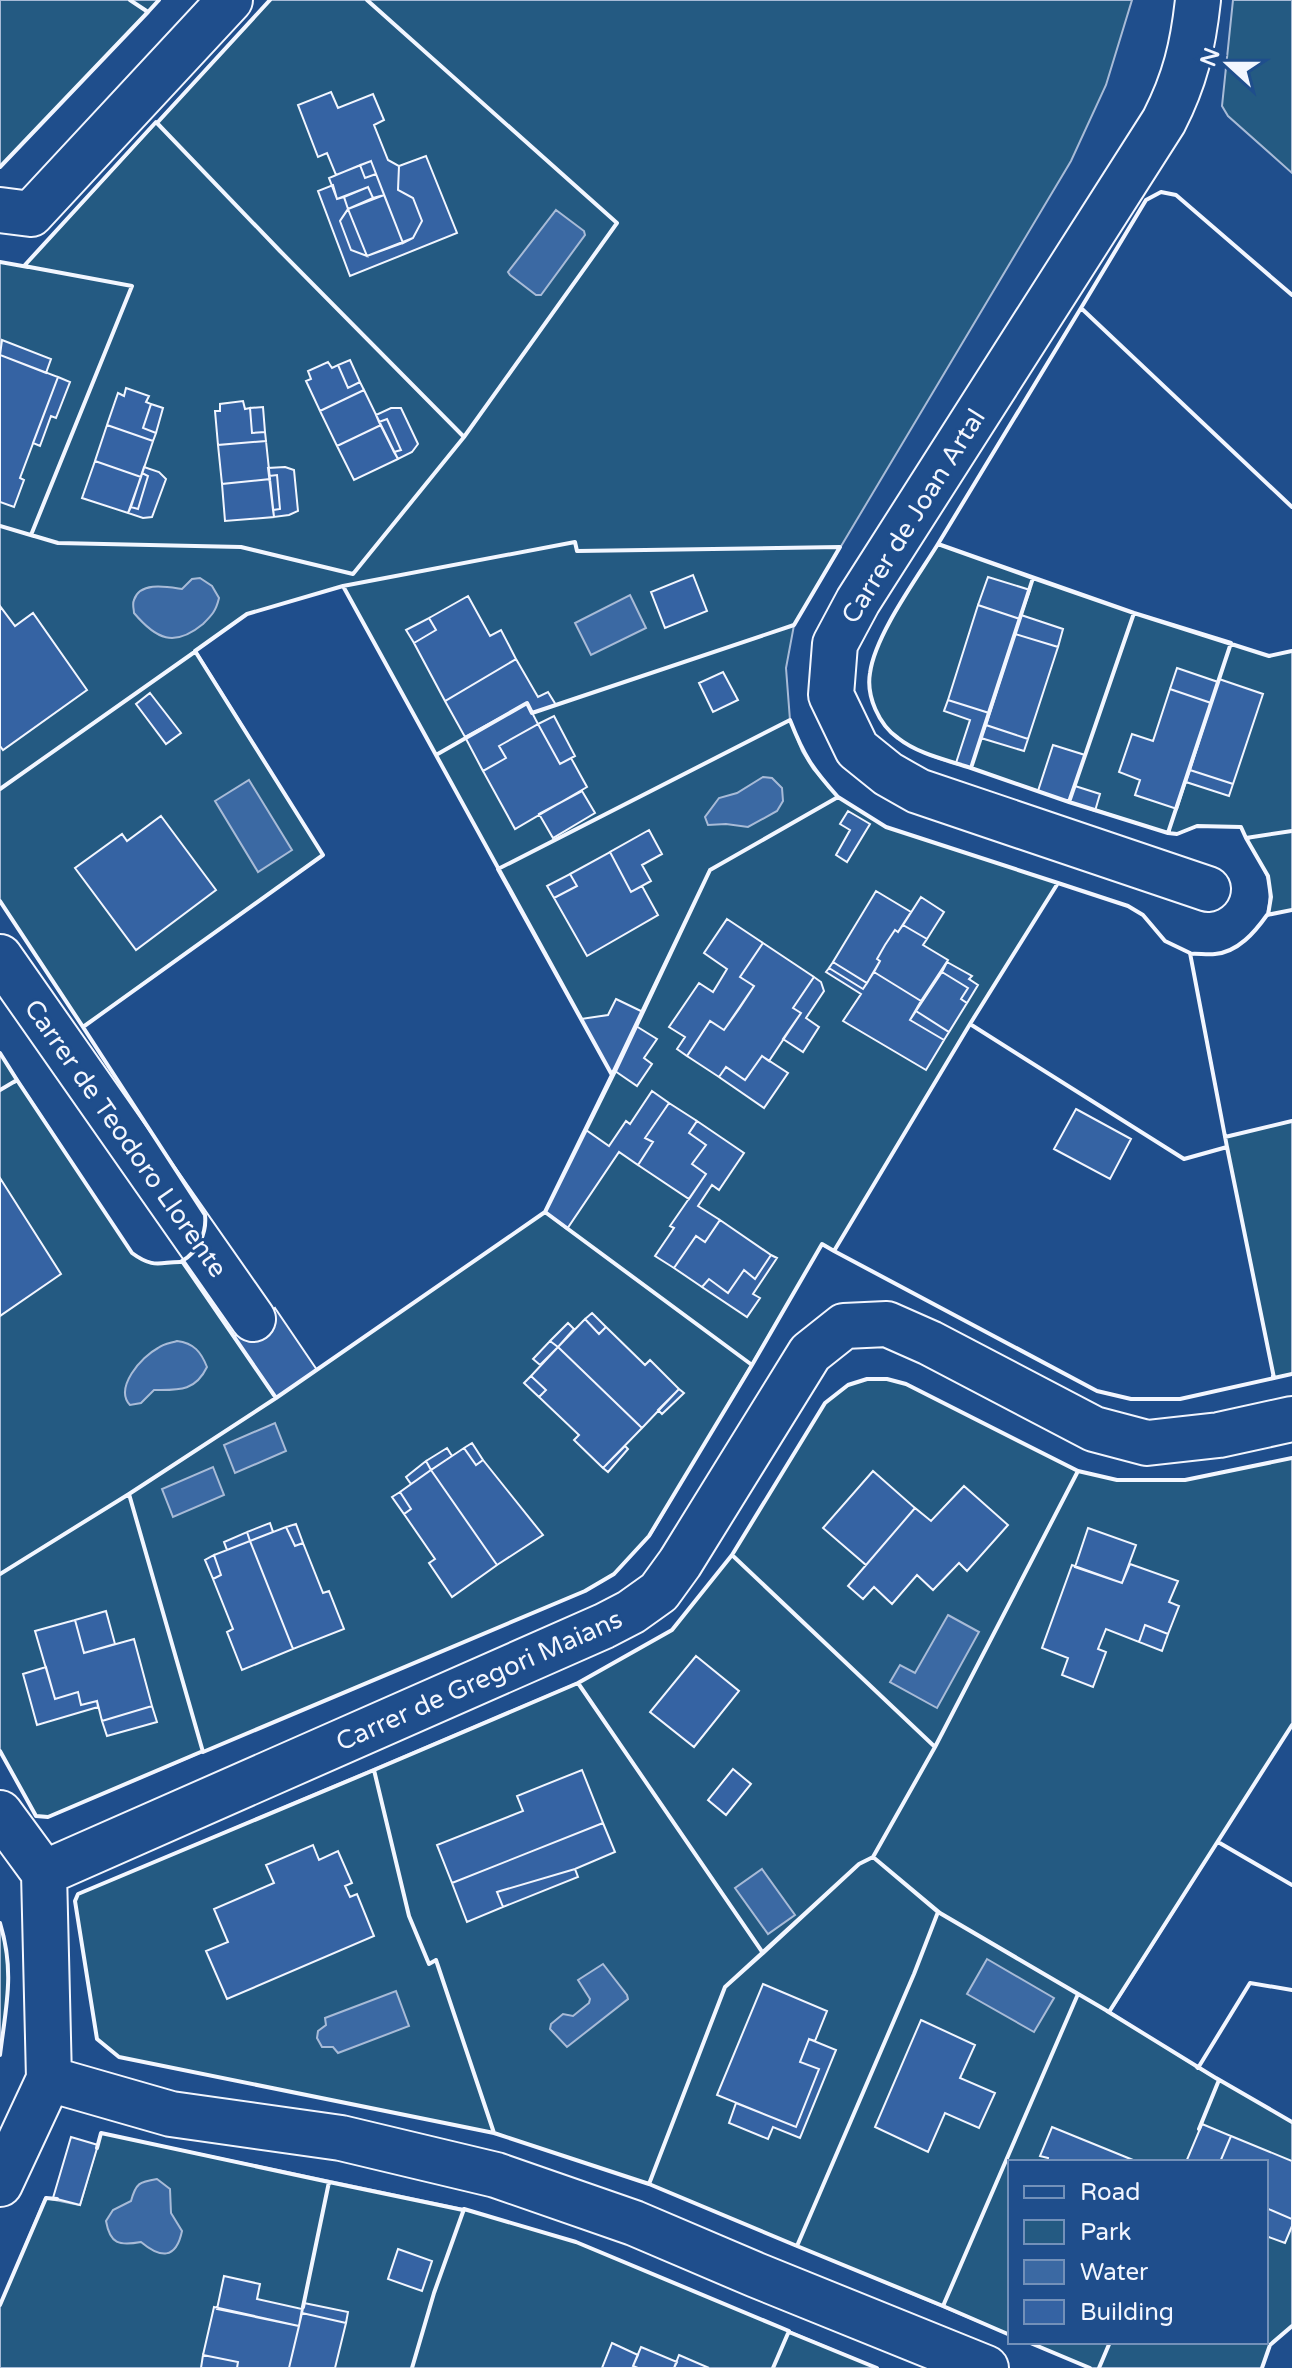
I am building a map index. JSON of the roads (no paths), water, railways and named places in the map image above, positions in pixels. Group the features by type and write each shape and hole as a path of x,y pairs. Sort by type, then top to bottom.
{"street":[{"path":"0,210 31,214 230,0"},
{"name":"Carrer de Joan Artal","path":"1198,0 1188,63 1180,90 1164,121 858,601 835,644 831,695 857,749 888,774 918,791 1208,889"},
{"name":"Carrer de Teodoro Llorente","path":"0,957 253,1319"},
{"name":"Carrer de Gregori Maians","path":"44,1873 631,1612 659,1592 680,1563 810,1353 844,1326 887,1324 930,1343 1094,1429 1147,1443 1219,1435 1292,1419"},
{"path":"0,1813 44,1873 49,2079 0,2184"},
{"path":"49,2079 171,2114 341,2138 496,2175 634,2223 986,2368"}],"water":[{"path":"556,210 585,235 541,295 536,295 508,272"},
{"path":"200,578 212,586 219,598 211,615 193,631 174,638 166,637 150,629 134,613 133,602 142,590 155,587 182,589 192,579"},
{"path":"630,595 646,628 591,655 575,623"},
{"path":"763,777 772,778 782,788 783,801 777,811 748,827 708,825 705,817 719,798 737,793"},
{"path":"249,780 292,850 258,872 215,801"},
{"path":"177,1341 192,1346 199,1353 207,1367 202,1375 185,1388 154,1390 141,1403 130,1405 125,1390 137,1366 151,1352"},
{"path":"275,1423 286,1451 235,1473 224,1445"},
{"path":"213,1467 224,1495 173,1517 162,1489"},
{"path":"948,1615 979,1632 937,1708 890,1682 900,1665 915,1673"},
{"path":"762,1869 795,1915 768,1934 735,1888"},
{"path":"987,1959 1054,1998 1034,2032 967,1994"},
{"path":"603,1964 628,1999 567,2047 550,2029 551,2024 563,2014 573,2016 589,2003 590,1999 578,1980"},
{"path":"396,1991 409,2026 338,2053 333,2047 322,2047 317,2038 318,2031 326,2025 325,2018"},
{"path":"157,2179 170,2189 171,2213 182,2231 176,2247 161,2253 141,2242 117,2242 110,2235 106,2221 113,2210 131,2201 139,2184"}]}
